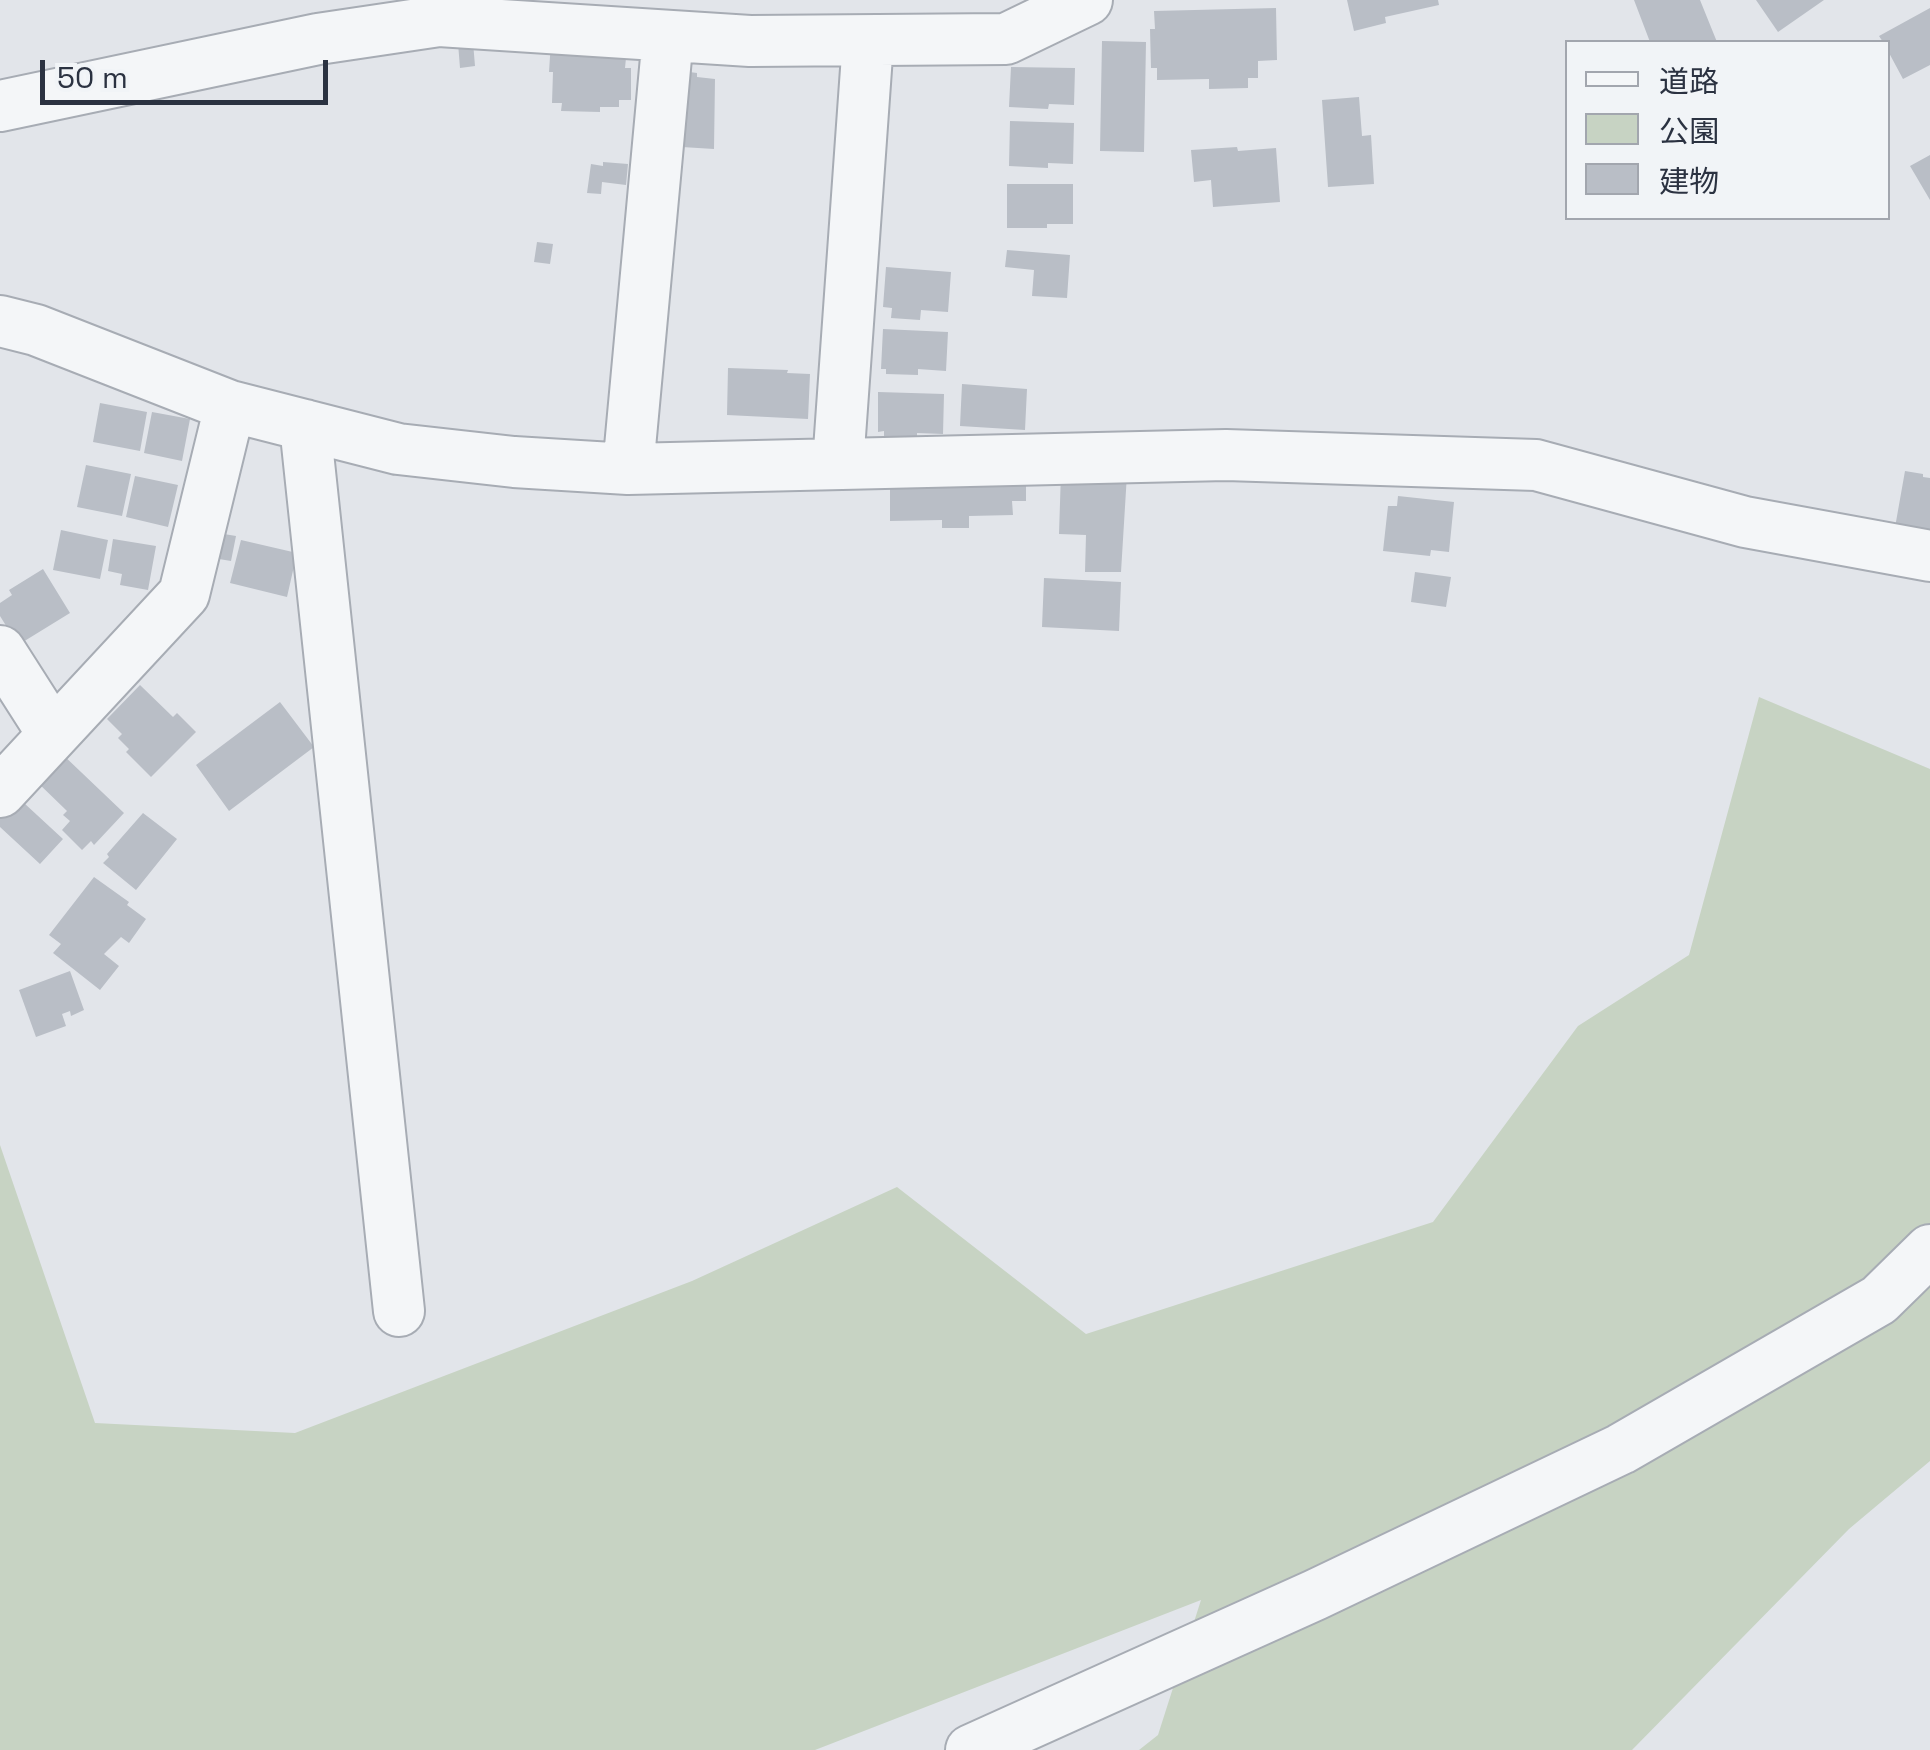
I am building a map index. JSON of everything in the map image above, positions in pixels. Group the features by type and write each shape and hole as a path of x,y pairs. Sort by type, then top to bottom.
{"street":[{"path":"0,106 318,39 362,16 668,36 750,21 868,42 1006,39 1087,0"},
{"path":"628,468 668,36"},
{"path":"838,464 868,42"},
{"path":"0,321 36,330 230,406 398,449 514,462 628,468 1226,455 1536,465 1745,522 1930,556"},
{"path":"0,792 184,594 230,406"},
{"path":"305,425 399,1312"},
{"path":"0,650 53,734"},
{"path":"971,1750 1620,1449 1879,1300 1930,1250"}],"green space":[{"path":"1759,697 1930,769 1930,1461 1849,1529 1632,1750 1139,1750 1158,1735 1201,1600 815,1750 0,1750 0,1145 95,1423 295,1433 692,1281 897,1187 1086,1334 1433,1222 1578,1026 1689,955"}],"building":[{"path":"1347,0 1438,0 1439,5 1385,17 1386,23 1354,31"},
{"path":"1634,0 1700,0 1716,40 1649,40"},
{"path":"1756,0 1824,0 1778,32"},
{"path":"1276,8 1277,60 1258,61 1258,78 1248,78 1248,88 1209,89 1209,79 1157,80 1157,68 1151,68 1150,29 1155,29 1154,11"},
{"path":"1930,8 1930,65 1903,79 1890,55 1890,40 1879,36"},
{"path":"551,41 626,58 625,68 631,68 631,100 619,100 619,107 600,107 600,112 561,111 562,103 552,103"},
{"path":"1102,41 1146,42 1144,152 1100,151"},
{"path":"473,42 475,66 460,68 458,43"},
{"path":"1011,67 1075,68 1074,105 1049,104 1048,109 1009,107"},
{"path":"674,70 715,79 714,149 666,146"},
{"path":"1359,97 1362,136 1371,135 1374,184 1328,187 1322,100"},
{"path":"1010,121 1074,123 1073,164 1048,163 1048,168 1009,166"},
{"path":"1237,147 1238,151 1276,148 1280,202 1213,207 1211,180 1194,182 1191,150"},
{"path":"1930,155 1930,200 1910,166"},
{"path":"603,162 628,164 626,185 602,182 601,194 587,193 591,164 603,166"},
{"path":"1007,184 1073,184 1073,224 1007,228"},
{"path":"537,242 553,244 550,264 534,262"},
{"path":"1007,250 1070,255 1067,298 1032,296 1034,270 1005,267"},
{"path":"886,267 951,272 948,312 921,310 920,320 891,318 892,308 883,307"},
{"path":"883,329 948,332 946,371 918,369 918,375 886,374 886,369 881,369"},
{"path":"728,368 810,374 808,419 727,415"},
{"path":"962,384 1027,389 1025,430 960,426"},
{"path":"878,392 944,394 943,434 884,437 884,431 878,432"},
{"path":"100,403 147,412 140,451 93,442"},
{"path":"152,412 190,419 182,461 144,453"},
{"path":"86,465 131,474 122,516 77,507"},
{"path":"1905,471 1930,478 1930,539 1894,533"},
{"path":"1061,472 1127,474 1121,572 1085,572 1086,535 1059,534"},
{"path":"890,474 1026,478 1026,501 1012,501 1013,515 969,516 969,528 942,528 942,520 890,521"},
{"path":"135,476 178,485 168,527 126,517"},
{"path":"1398,496 1454,502 1449,552 1431,550 1430,556 1383,551 1388,506 1397,506"},
{"path":"61,530 108,540 100,579 53,570"},
{"path":"218,533 236,536 231,561 213,558"},
{"path":"113,539 156,546 148,590 120,585 122,574 108,571"},
{"path":"241,540 297,553 287,597 230,583"},
{"path":"43,569 70,613 18,645 0,616 0,603 12,595 9,590"},
{"path":"1415,572 1451,577 1446,607 1411,602"},
{"path":"1044,578 1121,582 1119,631 1042,627"},
{"path":"140,685 173,717 177,713 196,732 151,777 126,752 129,749 118,738 122,734 107,719"},
{"path":"280,702 314,747 229,811 196,765"},
{"path":"60,752 124,813 94,845 91,841 82,850 62,830 70,821 63,815 67,811 34,779"},
{"path":"24,803 63,839 40,864 0,827 0,816 10,805 16,811"},
{"path":"143,813 177,839 136,890 103,863"},
{"path":"94,877 146,919 129,943 121,937 104,954 119,966 100,990 53,953 61,944 49,935"},
{"path":"70,971 84,1010 71,1016 70,1011 62,1014 66,1026 36,1037 19,990"}]}
